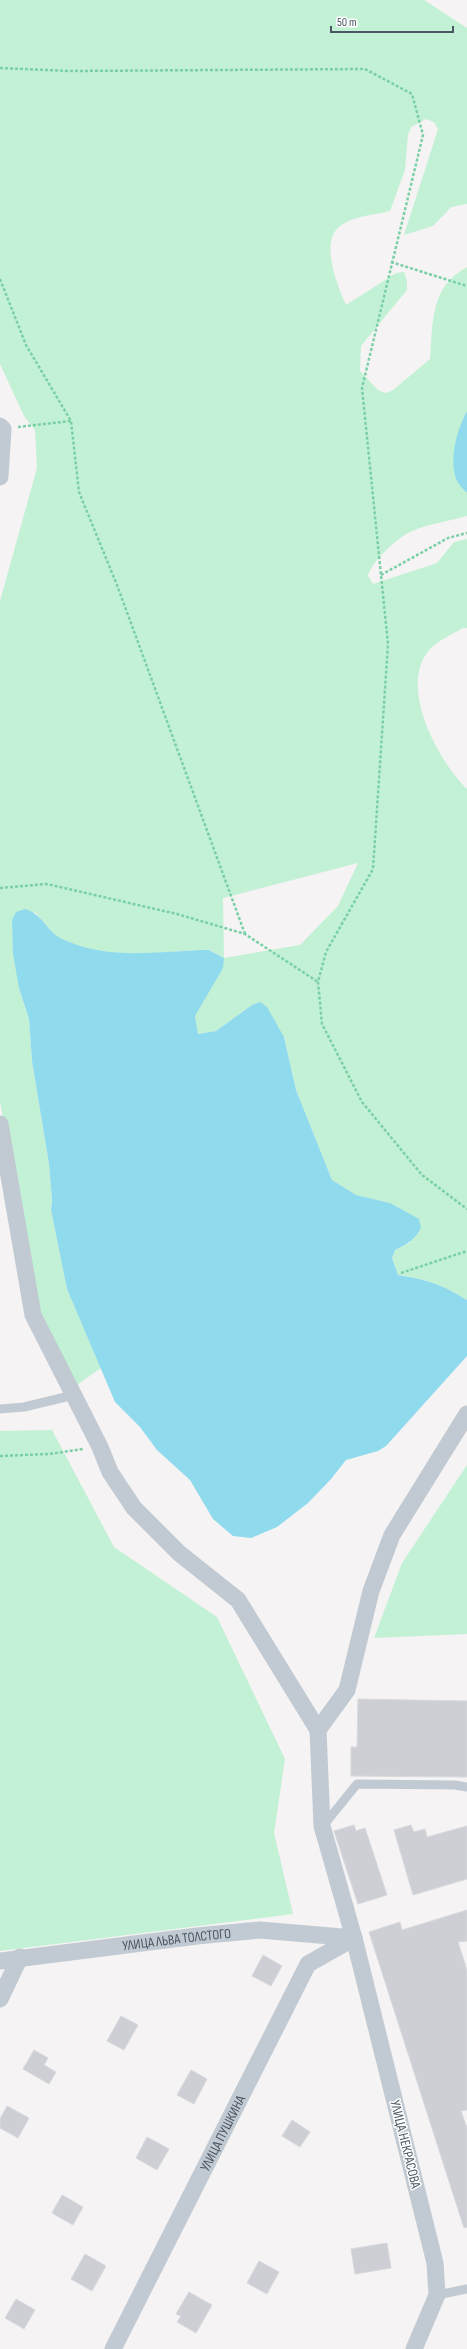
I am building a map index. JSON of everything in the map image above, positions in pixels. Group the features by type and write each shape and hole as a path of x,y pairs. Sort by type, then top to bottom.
{"street":[{"path":"0,477 1,427"},
{"path":"1,1130 33,1315 100,1447 110,1472 134,1508 180,1553 238,1600 318,1730 347,1690 371,1591 392,1535 467,1414"},
{"name":"УЛИЦА НЕКРАСОВА","path":"318,1730 322,1826 354,1938 435,2263 436,2295 414,2349"},
{"name":"УЛИЦА ЛЬВА ТОЛСТОГО","path":"0,1961 20,1957 260,1930 354,1938"},
{"name":"УЛИЦА ПУШКИНА","path":"113,2349 308,1964 354,1938"},
{"path":"0,1999 20,1957"}],"lane":[{"path":"0,1409 24,1407 74,1395"},
{"path":"322,1826 357,1784 455,1785 467,1787"},
{"path":"436,2295 467,2289"}],"path":[{"path":"0,68 70,71 365,69 412,94 423,135 391,262 362,388 388,644 373,869 326,952 318,982 322,1024 362,1102 422,1175 467,1209"},
{"path":"391,262 467,286"},
{"path":"0,279 26,345 71,421 79,492 117,585 245,934"},
{"path":"1,427 71,421"},
{"path":"381,575 448,538 467,533"},
{"path":"0,888 47,884 177,914 245,934 318,982"},
{"path":"401,1273 467,1251"},
{"path":"0,1456 49,1454 100,1447"}],"green space":[{"path":"0,0 424,0 467,28 467,204 451,207 433,226 404,235 438,129 434,122 426,119 411,127 408,135 405,170 390,211 357,218 340,226 334,233 331,243 331,253 335,276 346,305 396,273 404,272 407,281 407,290 361,346 360,371 378,390 386,393 393,390 430,359 433,319 440,295 455,275 467,267 467,411 463,419 457,481 467,493 467,516 424,527 404,535 379,557 370,570 368,576 373,584 437,563 454,542 467,539 467,628 463,628 446,637 431,648 421,663 418,681 419,701 425,722 434,742 444,760 467,789 467,1300 434,1283 398,1275 392,1258 395,1250 411,1242 390,1203 356,1195 332,1180 296,1090 284,1037 252,1005 216,1031 198,1034 195,1016 222,968 224,958 210,950 147,954 92,951 75,946 59,938 49,929 34,911 19,988 29,1019 32,1061 49,1164 52,1200 51,1210 67,1289 101,1368 67,1392 31,1295 0,1101 0,601 37,468 35,430 24,416 0,364","holes":["358,863 338,906 300,945 224,958 223,898"]},
{"path":"52,1430 114,1547 217,1617 285,1759 274,1833 293,1914 0,1951 0,1431"},
{"path":"467,1465 467,1634 374,1638 402,1563"}],"water":[{"path":"467,411 467,493 457,481 453,464 457,436"},
{"path":"25,909 36,914 57,936 79,946 96,950 130,953 209,950 224,958 223,968 195,1016 198,1034 216,1031 252,1005 260,1002 267,1007 284,1037 296,1090 332,1180 356,1195 390,1203 419,1219 421,1228 416,1236 404,1246 395,1250 392,1258 398,1275 434,1283 467,1300 467,1356 386,1446 378,1451 346,1460 331,1479 308,1503 277,1527 251,1538 233,1536 213,1519 190,1480 157,1450 140,1427 115,1402 67,1289 51,1210 52,1200 49,1164 32,1061 29,1019 19,988 13,954 12,920 16,912"}],"building":[{"path":"358,1699 467,1701 467,1777 351,1776 351,1747 357,1747"},
{"path":"354,1825 356,1831 365,1828 387,1895 358,1904 334,1831"},
{"path":"411,1825 414,1832 425,1829 427,1837 467,1826 467,1879 413,1895 394,1830"},
{"path":"467,1910 467,1941 458,1942 467,1970 467,2110 461,2111 467,2128 467,2227 464,2228 369,1932 400,1922 402,1930"},
{"path":"263,1955 282,1966 271,1986 252,1976"},
{"path":"121,2016 138,2025 124,2050 107,2041"},
{"path":"34,2050 48,2058 44,2065 56,2072 49,2084 23,2069"},
{"path":"191,2070 207,2079 194,2104 177,2095"},
{"path":"7,2106 29,2118 18,2138 0,2128 0,2119"},
{"path":"292,2120 310,2132 300,2147 282,2136"},
{"path":"147,2137 169,2149 157,2170 136,2158"},
{"path":"62,2195 83,2207 73,2225 52,2213"},
{"path":"387,2243 391,2268 355,2274 351,2249"},
{"path":"85,2254 106,2266 92,2291 71,2279"},
{"path":"259,2261 279,2272 267,2294 247,2283"},
{"path":"189,2292 212,2305 196,2333 177,2322 181,2316 176,2314"},
{"path":"16,2299 35,2310 24,2329 5,2318"}]}
